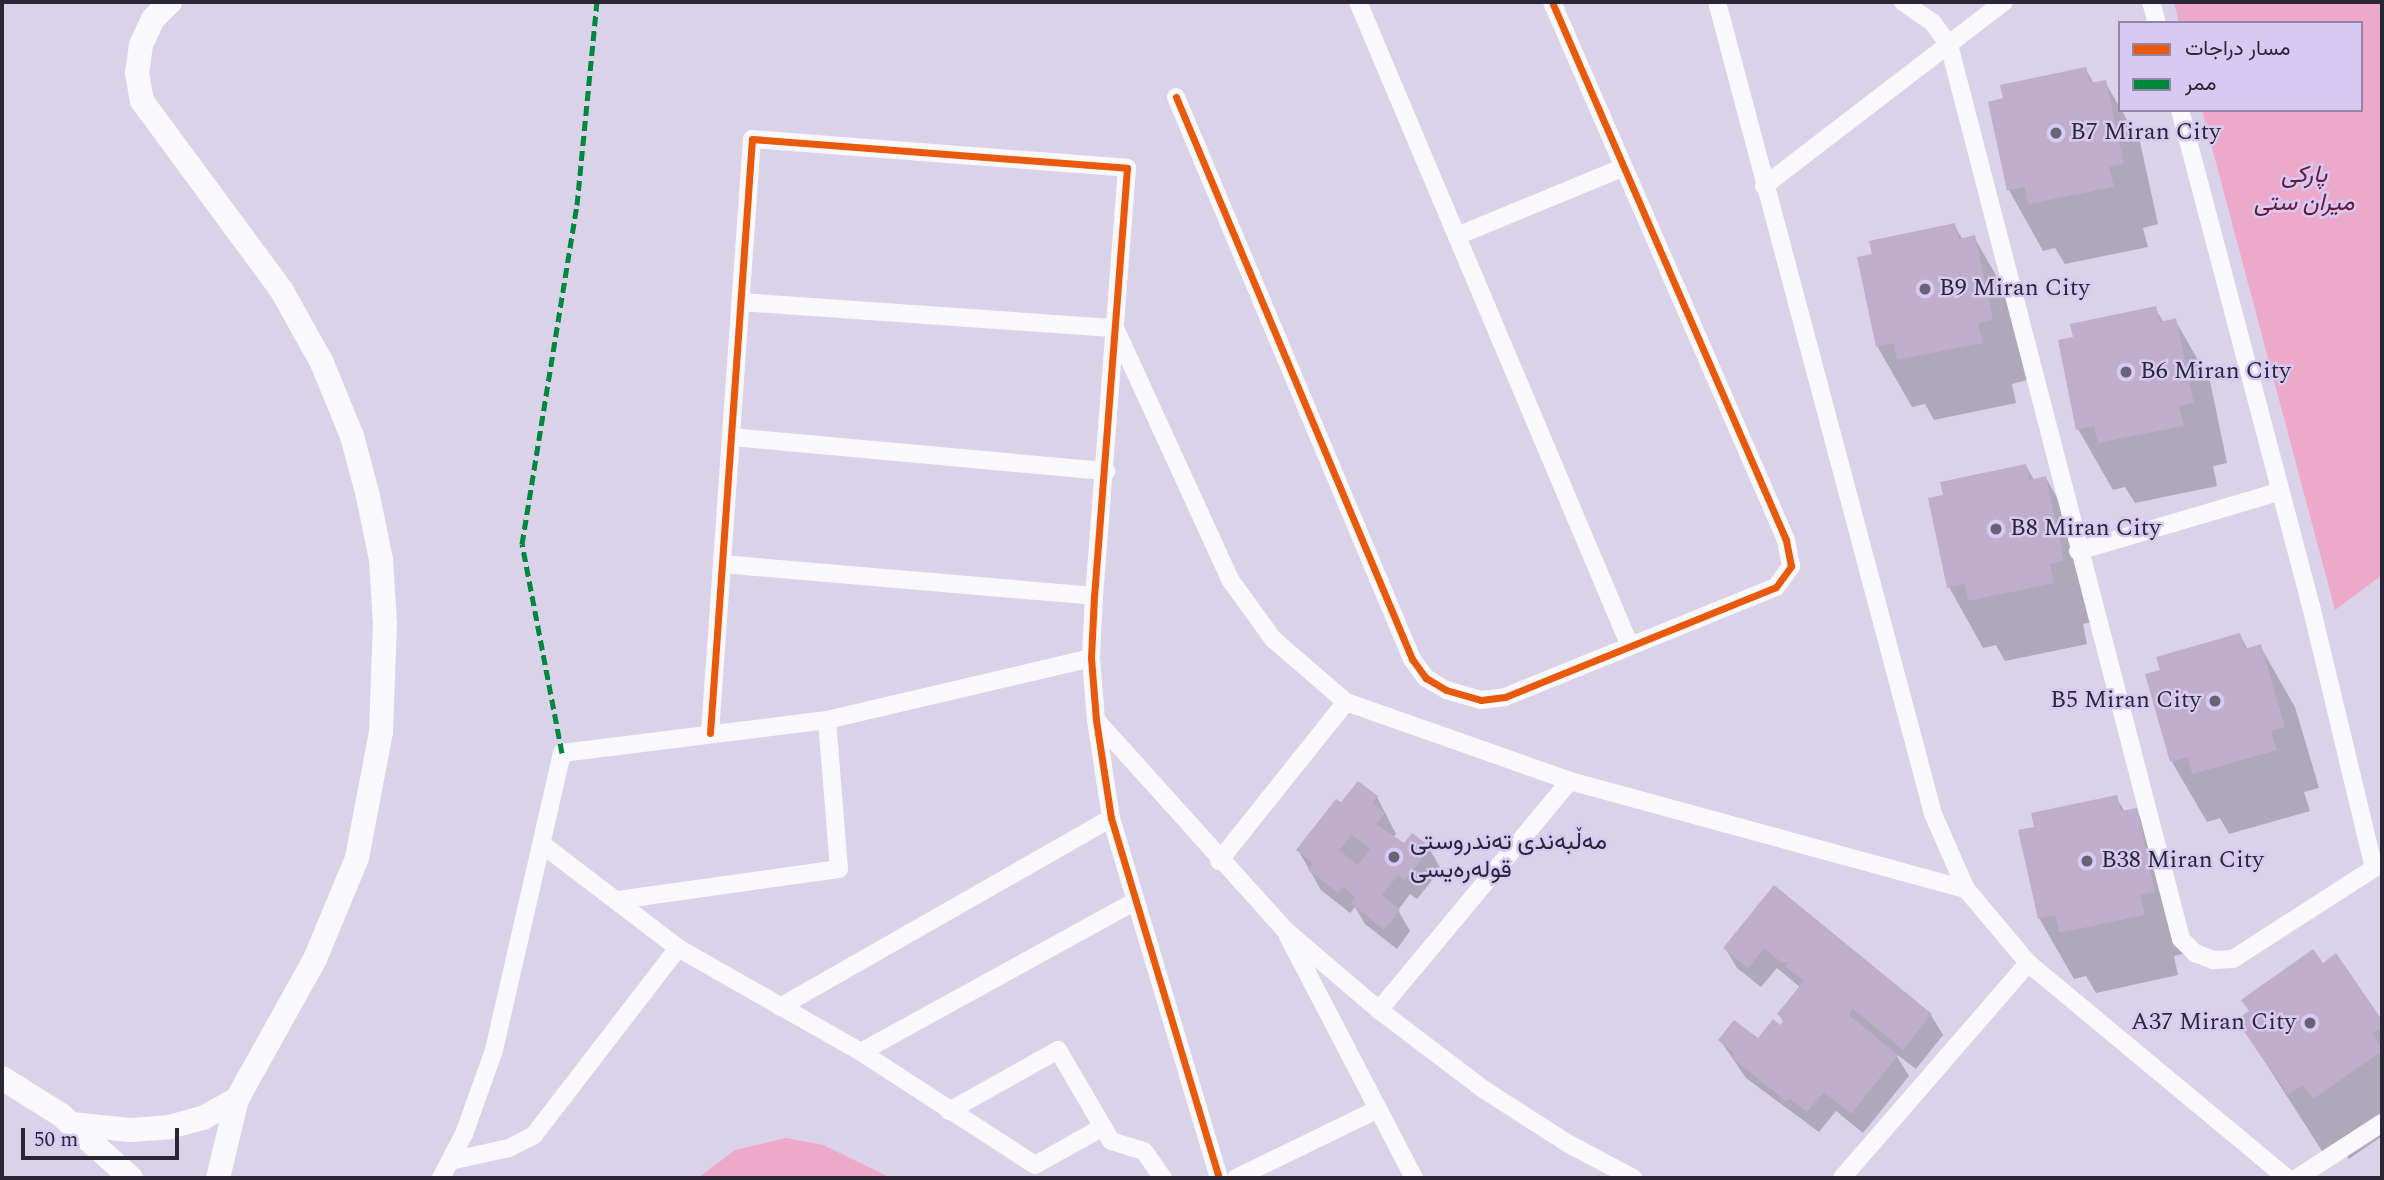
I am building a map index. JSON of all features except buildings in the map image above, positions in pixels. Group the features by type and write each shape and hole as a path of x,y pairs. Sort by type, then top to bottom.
{"street":[{"path":"170,2 146,30 141,45 137,73 142,101 282,291 322,363 352,436 368,496 381,560 385,623 380,744 357,858 325,938 237,1099 218,1178"},
{"path":"1358,2 1629,644"},
{"path":"1176,97 1419,670 1458,695 1493,699 1776,587 1785,578 1791,552 1552,2"},
{"path":"1717,2 1933,814 1966,888 2028,963 2287,1178"},
{"path":"1903,2 1933,23 1950,45 2078,551 2181,939 2195,953 2213,960 2233,960 2378,865 2181,112"},
{"path":"1764,186 2004,2"},
{"path":"2151,2 2156,21"},
{"path":"710,733 752,139 1126,168 1106,471 1094,596 1091,659 1096,720 1111,818 1134,902 1219,1178"},
{"path":"1457,236 1622,168"},
{"path":"741,302 1115,328"},
{"path":"1115,328 1231,581 1273,639 1346,702 1570,780 1966,888"},
{"path":"731,437 1106,471"},
{"path":"2078,551 2279,492"},
{"path":"722,565 1094,596"},
{"path":"441,1178 478,1100 494,1050 562,753 827,720 1091,659"},
{"path":"1219,861 1346,702"},
{"path":"618,900 839,869 827,720"},
{"path":"1096,720 1219,861 1284,929 1379,1010 1483,1089 1567,1143 1633,1178"},
{"path":"1379,1010 1570,780"},
{"path":"780,1007 1111,818"},
{"path":"543,845 678,948 861,1052 1035,1165 1103,1127"},
{"path":"861,1052 1134,902"},
{"path":"1284,929 1376,1110 1414,1178"},
{"path":"450,1161 509,1148 534,1135 678,948"},
{"path":"1842,1178 2028,963"},
{"path":"949,1111 1058,1050 1111,1142 1144,1151 1163,1178"},
{"path":"2,1078 71,1124 131,1178"},
{"path":"71,1124 130,1130 169,1127 203,1118 237,1099"},
{"path":"1236,1178 1376,1110"},
{"path":"2297,1178 2382,1123"}],"green space":[{"name":"پارکی میران ستی","path":"2174,2 2382,2 2382,575 2335,610 2203,112 2363,112 2363,21 2179,21"},
{"path":"786,1138 823,1145 891,1178 698,1178 735,1150"}],"marked path":[{"path":"562,753 522,544 577,205 597,2"}],"cycle path":[{"path":"1176,97 1412,659 1426,678 1446,690 1481,700 1505,697 1776,587 1791,566 1786,540 1552,2"},
{"path":"710,733 752,139 1127,168 1094,596 1091,658 1096,720 1111,818 1219,1178"}],"place":[{"name":"B7 Miran City","path":"2056,133"},
{"name":"B9 Miran City","path":"1925,289"},
{"name":"B6 Miran City","path":"2126,372"},
{"name":"B8 Miran City","path":"1996,529"},
{"name":"B5 Miran City","path":"2215,701"},
{"name":"مەڵبەندی تەندروستی قولەرەیسی","path":"1394,857"},
{"name":"B38 Miran City","path":"2087,861"},
{"name":"A37 Miran City","path":"2310,1023"}]}
